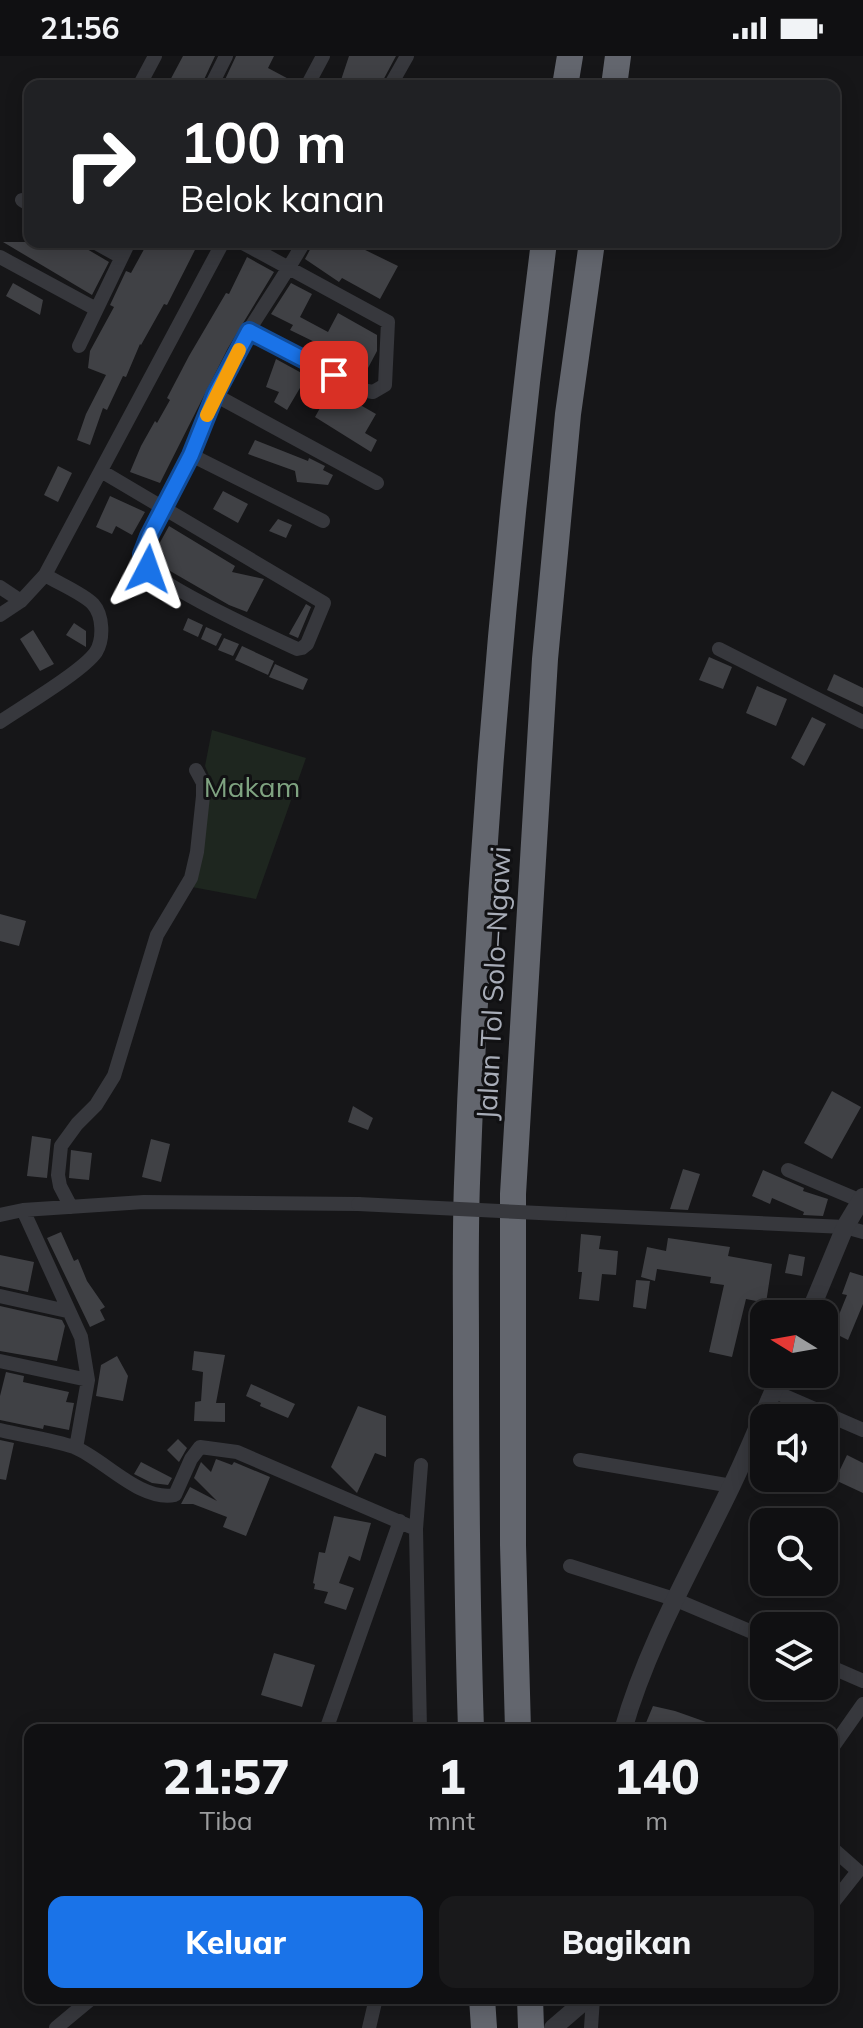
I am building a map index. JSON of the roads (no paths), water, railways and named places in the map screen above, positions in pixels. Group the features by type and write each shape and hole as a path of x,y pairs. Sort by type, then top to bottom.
{"highway":[{"path":"566,80 570,56"},
{"path":"615,80 618,56"},
{"name":"Jalan Tol Solo–Ngawi","path":"471,1724 466,1547 467,1186 480,915 498,655 523,406 543,248"},
{"name":"Jalan Tol Solo–Ngawi","path":"518,1724 513,1545 513,1194 545,659 568,414 591,248"},
{"path":"482,2004 484,2028"},
{"path":"530,2004 531,2028"}],"street":[{"path":"142,80 155,56"},
{"path":"214,80 226,56"},
{"path":"310,80 323,56"},
{"path":"393,80 407,56"},
{"path":"105,248 121,257"},
{"path":"79,346 126,248"},
{"path":"0,615 21,601 45,575 220,248"},
{"path":"249,331 362,390 373,392 385,385 388,322 252,248"},
{"path":"101,471 163,509 324,603 307,644 297,649 190,596 155,575 143,562 142,554 163,509 191,455 215,395 249,331 301,248"},
{"path":"0,257 96,309"},
{"path":"215,395 377,483"},
{"path":"191,455 323,521"},
{"path":"0,722 80,667 97,651 102,629 100,616 93,604 45,575"},
{"path":"0,587 21,601"},
{"path":"719,649 863,722"},
{"path":"71,1207 58,1175 61,1146 96,1105 114,1076 157,935 191,878 203,796 203,783 196,770"},
{"path":"788,1170 862,1199 854,1230 816,1300"},
{"path":"0,1215 23,1210 144,1202 358,1204 854,1230"},
{"path":"23,1210 81,1337 88,1380 76,1448"},
{"path":"0,1296 67,1311"},
{"path":"0,1361 88,1380"},
{"path":"625,1724 674,1599 732,1486 774,1388"},
{"path":"788,1388 863,1430"},
{"path":"0,1430 76,1448 129,1482 165,1497 175,1495 191,1459 200,1447 237,1452 416,1529"},
{"path":"580,1460 732,1486"},
{"path":"420,1724 416,1529 421,1465"},
{"path":"328,1724 400,1521"},
{"path":"570,1566 674,1599 750,1631"},
{"path":"838,1670 863,1681"},
{"path":"838,1739 863,1704"},
{"path":"838,1853 858,1871 838,1896"},
{"path":"56,2028 85,2004"},
{"path":"369,2028 375,2004"},
{"path":"553,2028 581,2004"},
{"path":"591,2004 591,2028"}],"park label":[{"name":"Makam","path":"252,786"}]}
